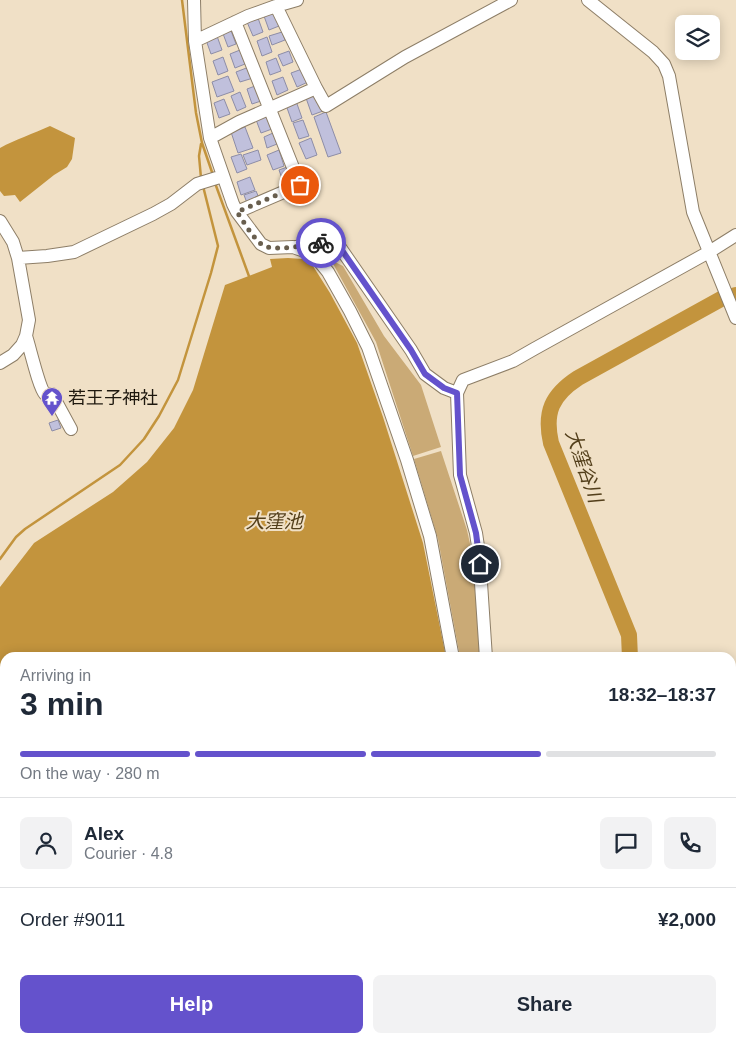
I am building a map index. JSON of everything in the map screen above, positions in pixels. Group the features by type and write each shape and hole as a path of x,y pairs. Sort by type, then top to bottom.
{"street":[{"path":"194,0 196,41 210,138 210,180 261,244 269,248 332,242 339,246 411,350 425,374 444,388 457,393"},
{"path":"196,41 235,22 297,0"},
{"path":"276,6 326,106 405,57 511,0"},
{"path":"588,0 653,52 664,64 669,76 694,212 736,318"},
{"path":"235,22 300,185 237,212"},
{"path":"210,138 239,122 316,88"},
{"path":"18,258 74,252 153,214 210,180"},
{"path":"0,220 13,242 18,258 29,320 22,346 0,363"},
{"path":"486,652 479,553 476,533 460,475 457,393 464,380 513,360 709,252 736,235"},
{"path":"293,247 310,253 328,272 368,347 407,460 430,536 452,652"},
{"path":"26,336 41,390 46,394 52,394 71,429"}],"shaded area":[{"path":"331,260 343,266 384,336 421,385 441,447 413,456 376,342"},
{"path":"441,451 467,530 474,562 481,652 459,652 438,539 414,459"}],"water":[{"path":"50,126 75,138 72,159 67,167 20,202 15,195 4,196 0,191 0,148"},
{"name":"大窪池","path":"270,259 303,259 313,266 357,343 383,417 423,543 445,652 0,652 0,587 34,543 113,492 147,462 174,428 193,390 225,285 272,267"}],"building":[{"path":"274,12 279,26 269,30 264,16"},
{"path":"258,18 263,32 253,36 247,22"},
{"path":"230,28 236,44 228,47 222,31"},
{"path":"282,32 285,40 272,45 269,36"},
{"path":"217,36 222,50 211,54 206,40"},
{"path":"267,37 272,52 262,56 257,41"},
{"path":"240,50 245,64 235,68 230,54"},
{"path":"289,51 293,62 283,66 278,55"},
{"path":"223,57 228,71 218,75 213,61"},
{"path":"276,58 281,71 270,75 266,62"},
{"path":"249,67 253,78 240,82 236,72"},
{"path":"302,69 308,82 297,87 291,73"},
{"path":"228,76 234,91 217,97 212,82"},
{"path":"283,77 288,90 277,95 272,81"},
{"path":"255,86 261,101 252,104 247,89"},
{"path":"240,92 246,107 237,111 231,96"},
{"path":"317,94 323,111 312,115 306,98"},
{"path":"224,99 230,114 219,118 214,103"},
{"path":"296,101 302,118 292,122 286,105"},
{"path":"326,112 341,153 328,157 314,117"},
{"path":"266,113 272,129 261,133 255,117"},
{"path":"303,120 309,136 299,139 293,123"},
{"path":"245,127 253,148 238,153 231,132"},
{"path":"273,133 277,144 267,148 264,137"},
{"path":"311,138 317,155 306,159 299,143"},
{"path":"258,150 261,160 247,165 243,155"},
{"path":"279,150 284,166 273,170 267,155"},
{"path":"241,154 247,169 237,173 231,157"},
{"path":"290,166 295,180 284,184 279,170"},
{"path":"250,177 255,190 241,195 237,182"},
{"path":"256,191 259,198 247,203 244,195"},
{"path":"58,420 61,428 52,431 49,423"}],"waterway":[{"path":"182,0 196,113 202,143 213,175"},
{"path":"201,144 199,156 201,178"},
{"path":"215,183 250,279"},
{"path":"0,559 16,537 25,529 120,465 144,439 159,416 178,380 218,246 203,186"},
{"name":"大窪谷川","path":"630,652 629,635 551,443 549,422 552,405 562,391 578,378 721,299 736,295"}],"way so far":[{"path":"300,185 237,212 252,234 261,244 269,248 321,243"}],"place":[{"name":"若王子神社","path":"52,417"}],"route":[{"path":"321,243 332,242 339,246 411,350 425,374 444,388 457,393 460,475 476,533 480,564"}]}
